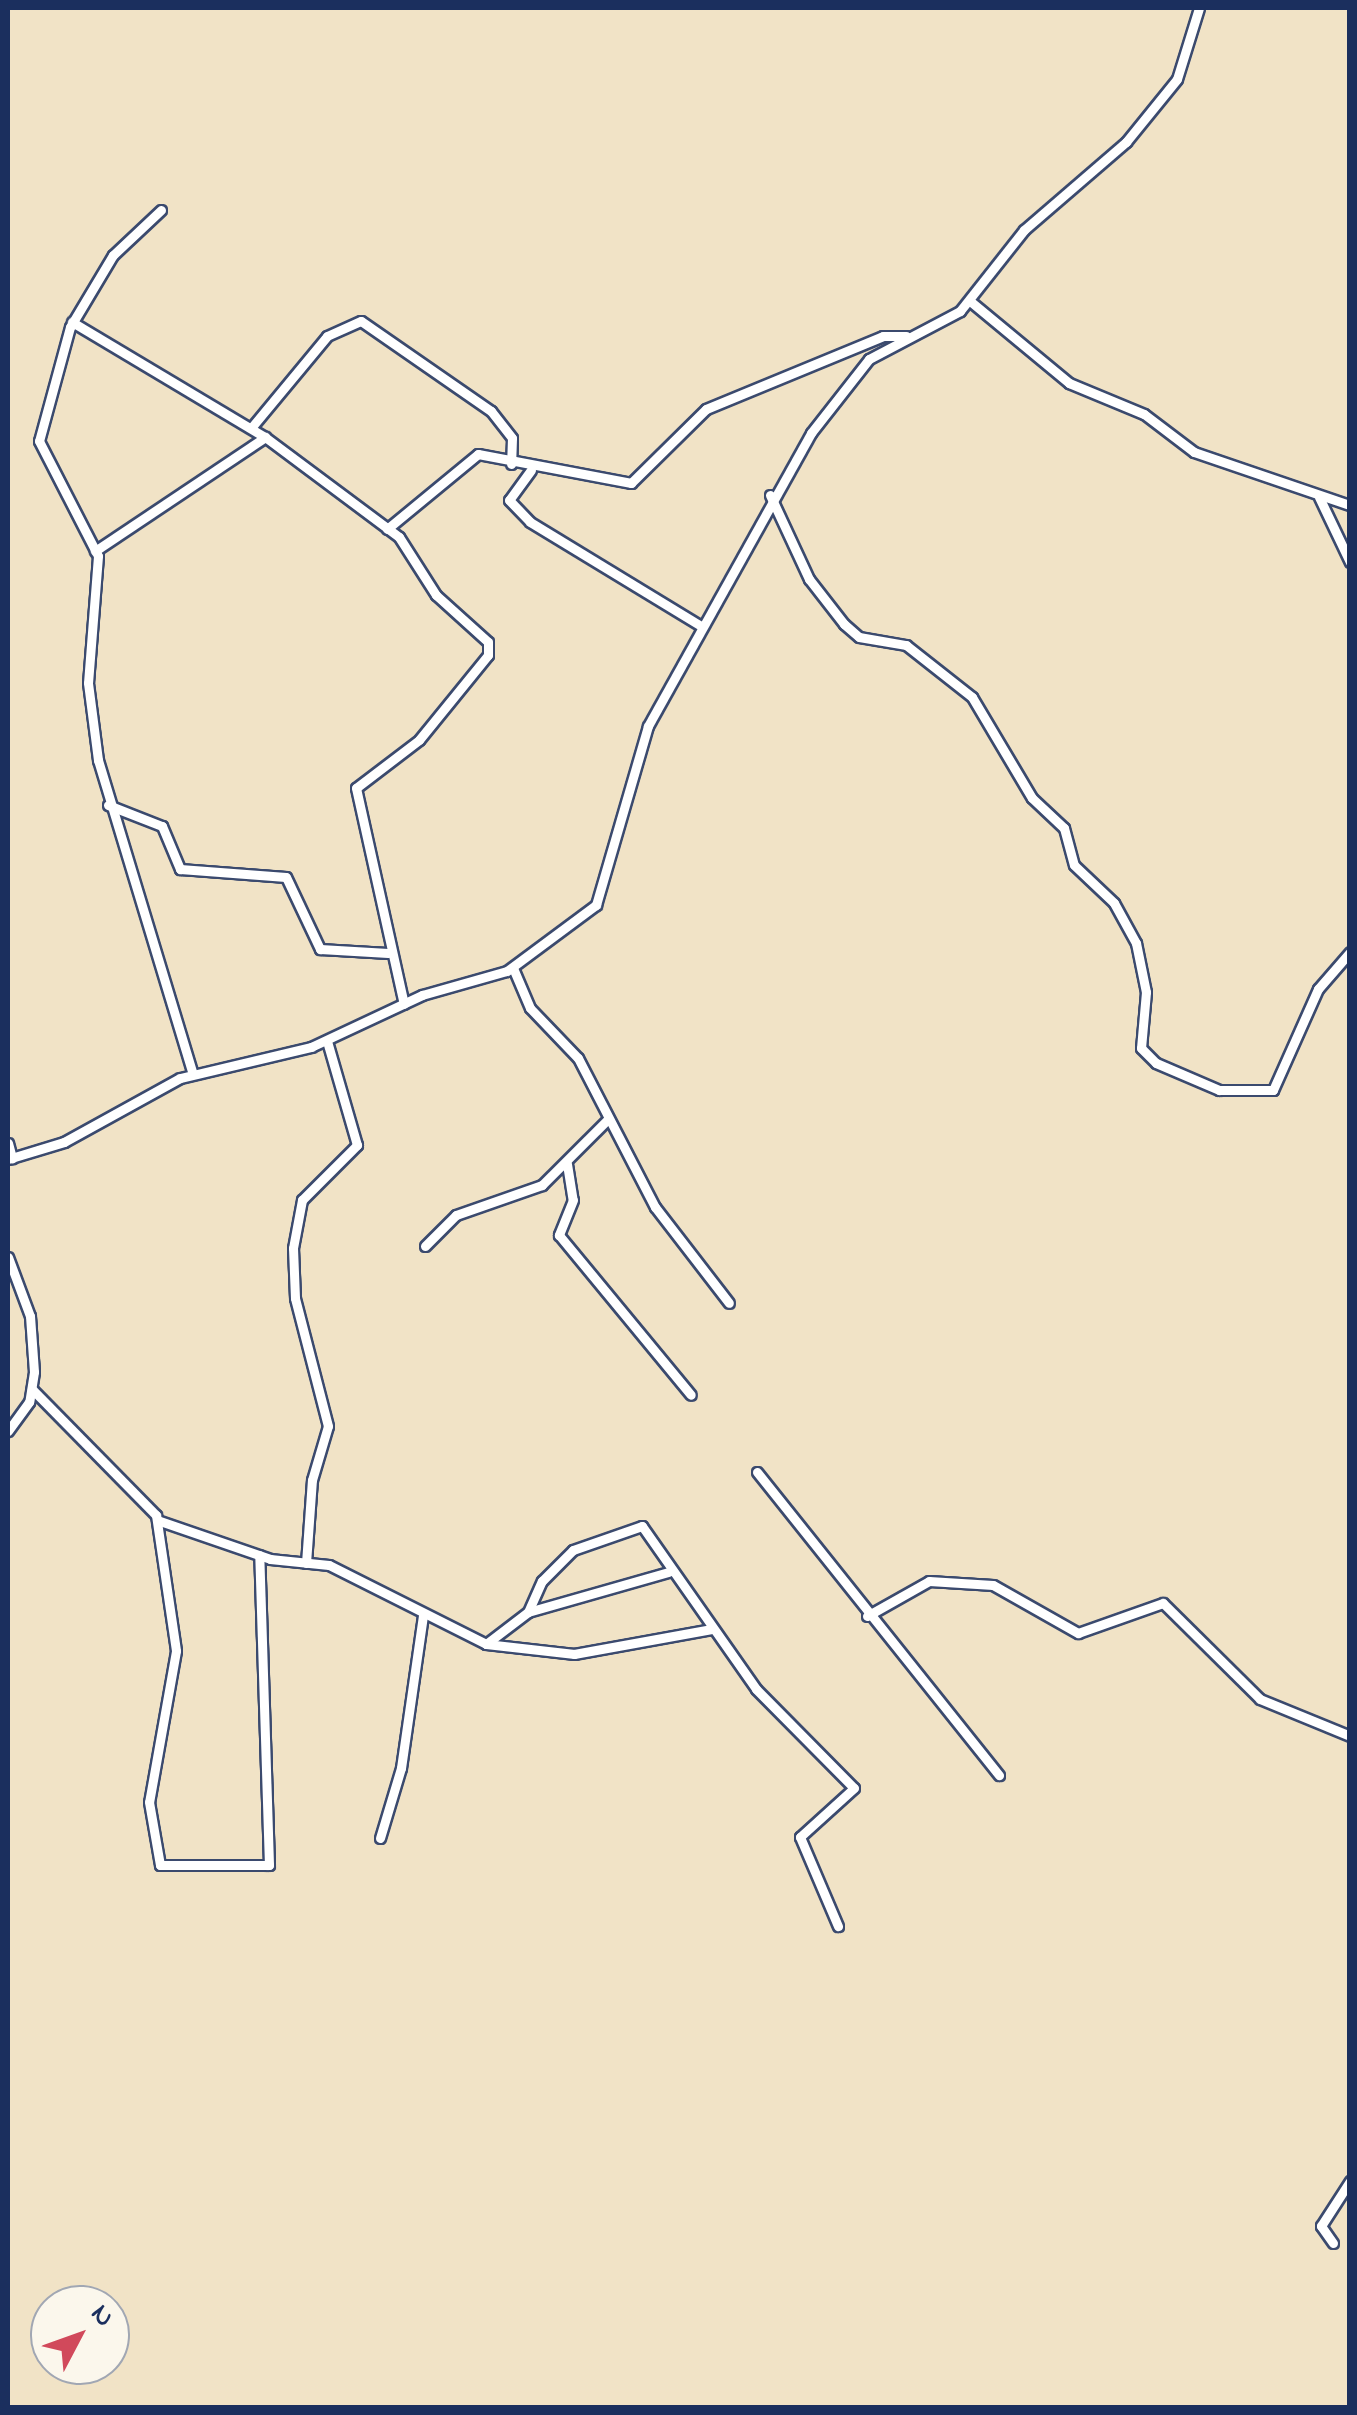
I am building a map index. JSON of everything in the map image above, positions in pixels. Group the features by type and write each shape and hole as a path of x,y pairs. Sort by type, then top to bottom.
{"street":[{"path":"8,1143 10,1158 64,1142 193,1074 326,1041 404,1004 513,968 602,896 648,726 770,495 847,384 906,336 970,301 1024,230 1160,102 1199,8"},
{"path":"161,210 112,255 72,322 39,440 95,551 88,683 108,805 193,1074"},
{"path":"970,301 1074,386 1144,414 1200,455 1350,506"},
{"path":"251,428 326,336 361,321 492,410 512,438 511,464"},
{"path":"72,322 265,437 387,529 490,648 419,740 356,788 385,892 388,953 404,1004"},
{"path":"387,529 469,457 630,483 706,409 883,336 906,336"},
{"path":"95,551 265,437"},
{"path":"531,470 509,500 530,522 701,626"},
{"path":"770,495 809,579 844,624 859,637 906,645 972,696 1037,805 1064,828 1074,865 1114,903 1136,943 1146,992 1141,1048 1156,1063 1219,1090 1273,1090 1318,989 1350,952"},
{"path":"1319,497 1350,562"},
{"path":"108,805 162,826 180,868 286,877 320,949 388,953"},
{"path":"513,968 526,1003 574,1051 655,1207 729,1303"},
{"path":"306,1563 312,1480 328,1426 295,1298 294,1248 302,1200 357,1144 326,1041"},
{"path":"425,1246 456,1215 531,1191 567,1164 608,1118"},
{"path":"567,1164 572,1200 559,1235 691,1395"},
{"path":"8,1257 30,1316 32,1389 8,1432"},
{"path":"32,1389 157,1520 259,1555 338,1570 423,1616 486,1644 574,1654 712,1629"},
{"path":"757,1472 867,1616 999,1776"},
{"path":"157,1520 176,1651 148,1802 160,1865 269,1866 259,1555"},
{"path":"528,1612 554,1565 629,1526 645,1528 668,1572 712,1629 854,1789 800,1837 838,1926"},
{"path":"486,1644 528,1612 668,1572"},
{"path":"867,1616 929,1581 994,1585 1078,1633 1163,1603 1260,1699 1350,1736"},
{"path":"380,1838 401,1768 423,1616"},
{"path":"1334,2243 1321,2226 1350,2181"}]}
